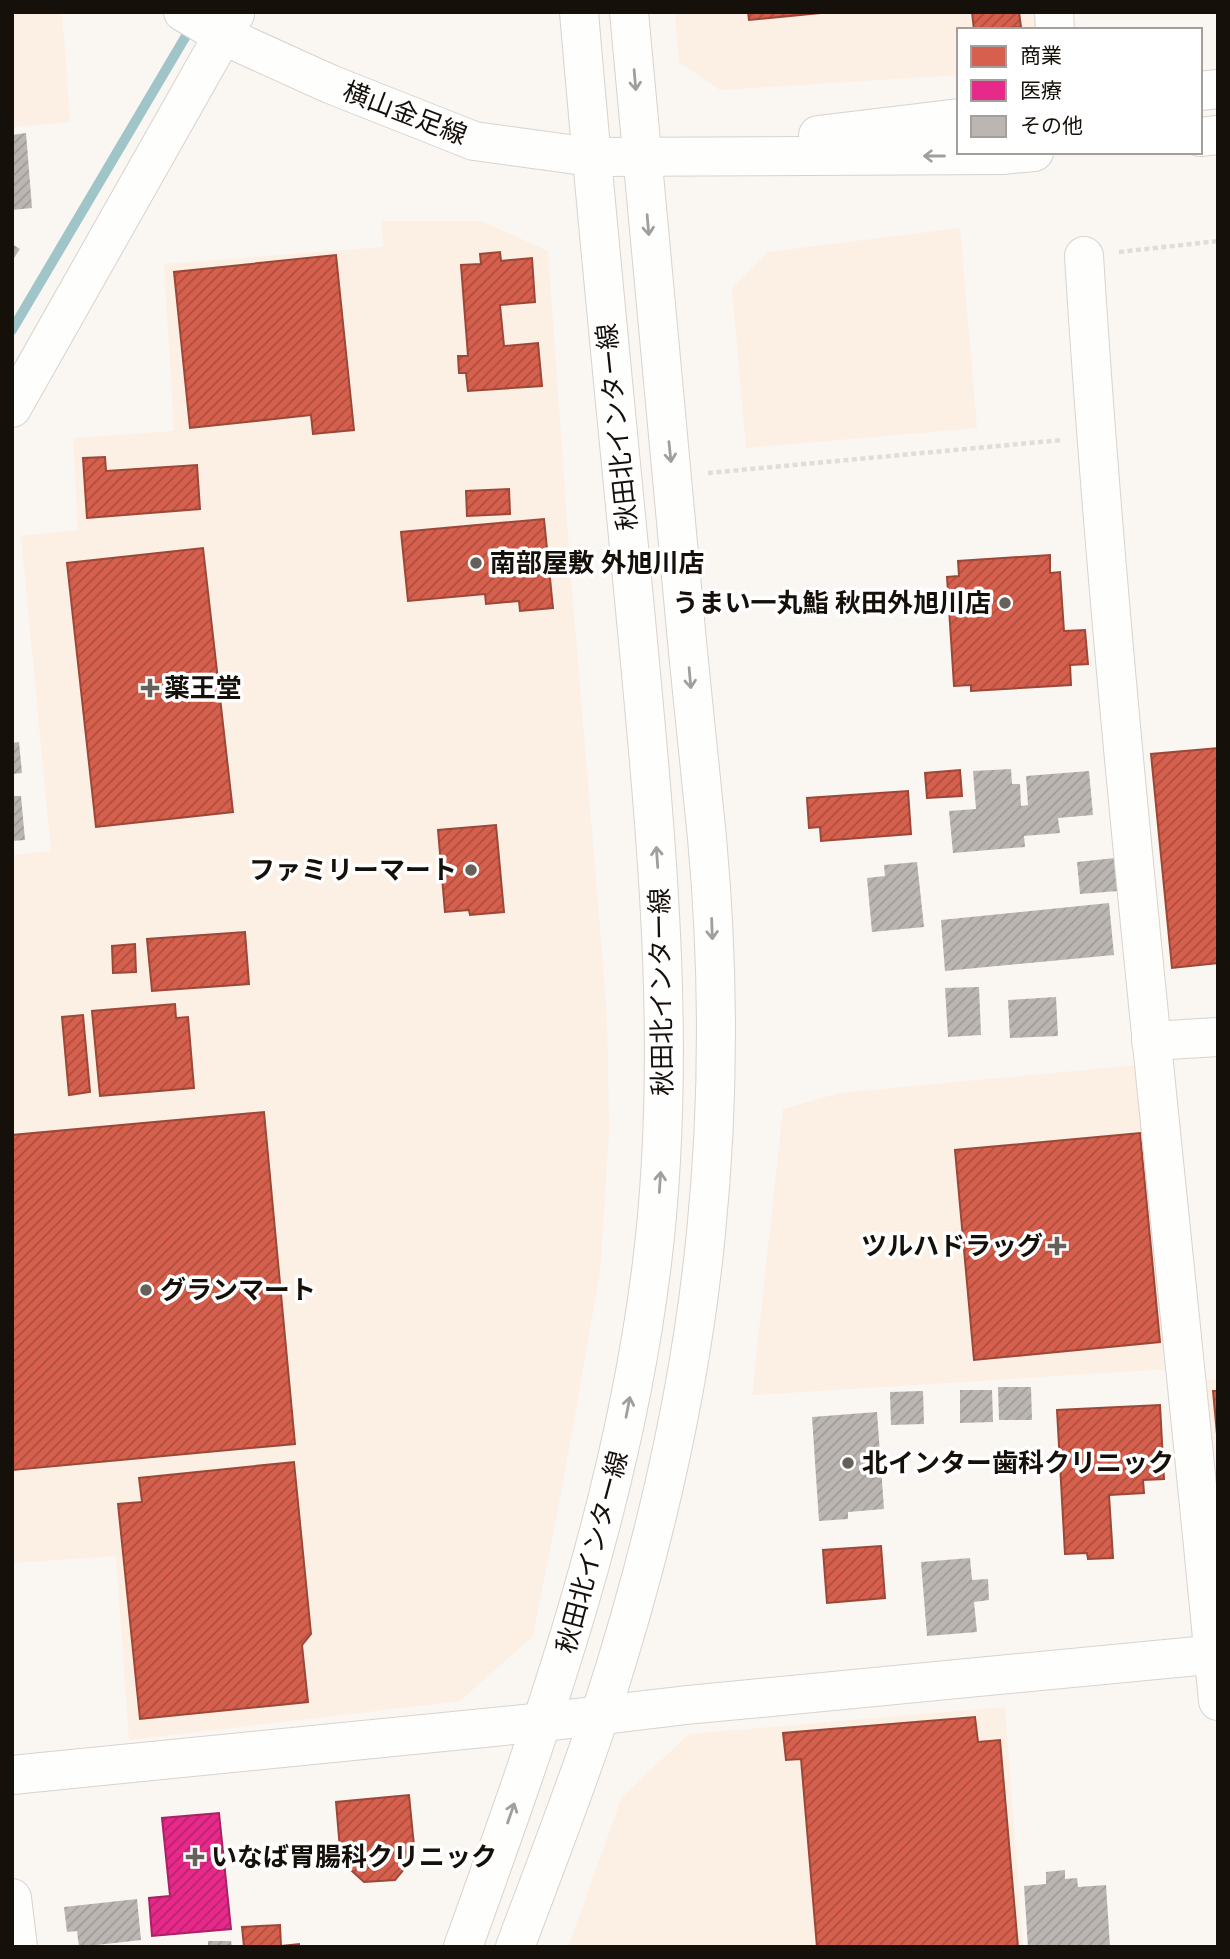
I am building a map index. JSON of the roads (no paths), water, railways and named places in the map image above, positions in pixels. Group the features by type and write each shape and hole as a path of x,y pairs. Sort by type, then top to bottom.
{"street":[{"name":"横山金足線","path":"183,12 225,27 330,84 474,141 592,158 1013,154"},
{"name":"秋田北インター線","path":"463,1947 543,1722 574,1626 607,1504 634,1378 652,1261 664,1105 664,990 655,827 579,12"},
{"name":"秋田北インター線","path":"515,1947 600,1714 649,1544 677,1421 706,1237 711,1164 715,1078 712,914 707,841 629,12"},
{"path":"12,408 225,27"},
{"name":"横山金足線","path":"642,158 957,118"},
{"path":"1084,256 1095,437 1152,1041 1216,1654 1218,1701"},
{"path":"1152,1041 1218,1037"},
{"path":"12,1775 1216,1654"},
{"path":"12,1898 18,1947"}],"waterway":[{"path":"12,330 193,24"}],"place":[{"name":"南部屋敷 外旭川店","path":"476,563"},
{"name":"うまい一丸鮨 秋田外旭川店","path":"1005,603"},
{"name":"薬王堂","path":"150,688"},
{"name":"ファミリーマート","path":"471,870"},
{"name":"ツルハドラッグ","path":"1057,1246"},
{"name":"グランマート","path":"146,1290"},
{"name":"北インター歯科クリニック","path":"848,1463"},
{"name":"いなば胃腸科クリニック","path":"195,1857"}]}
